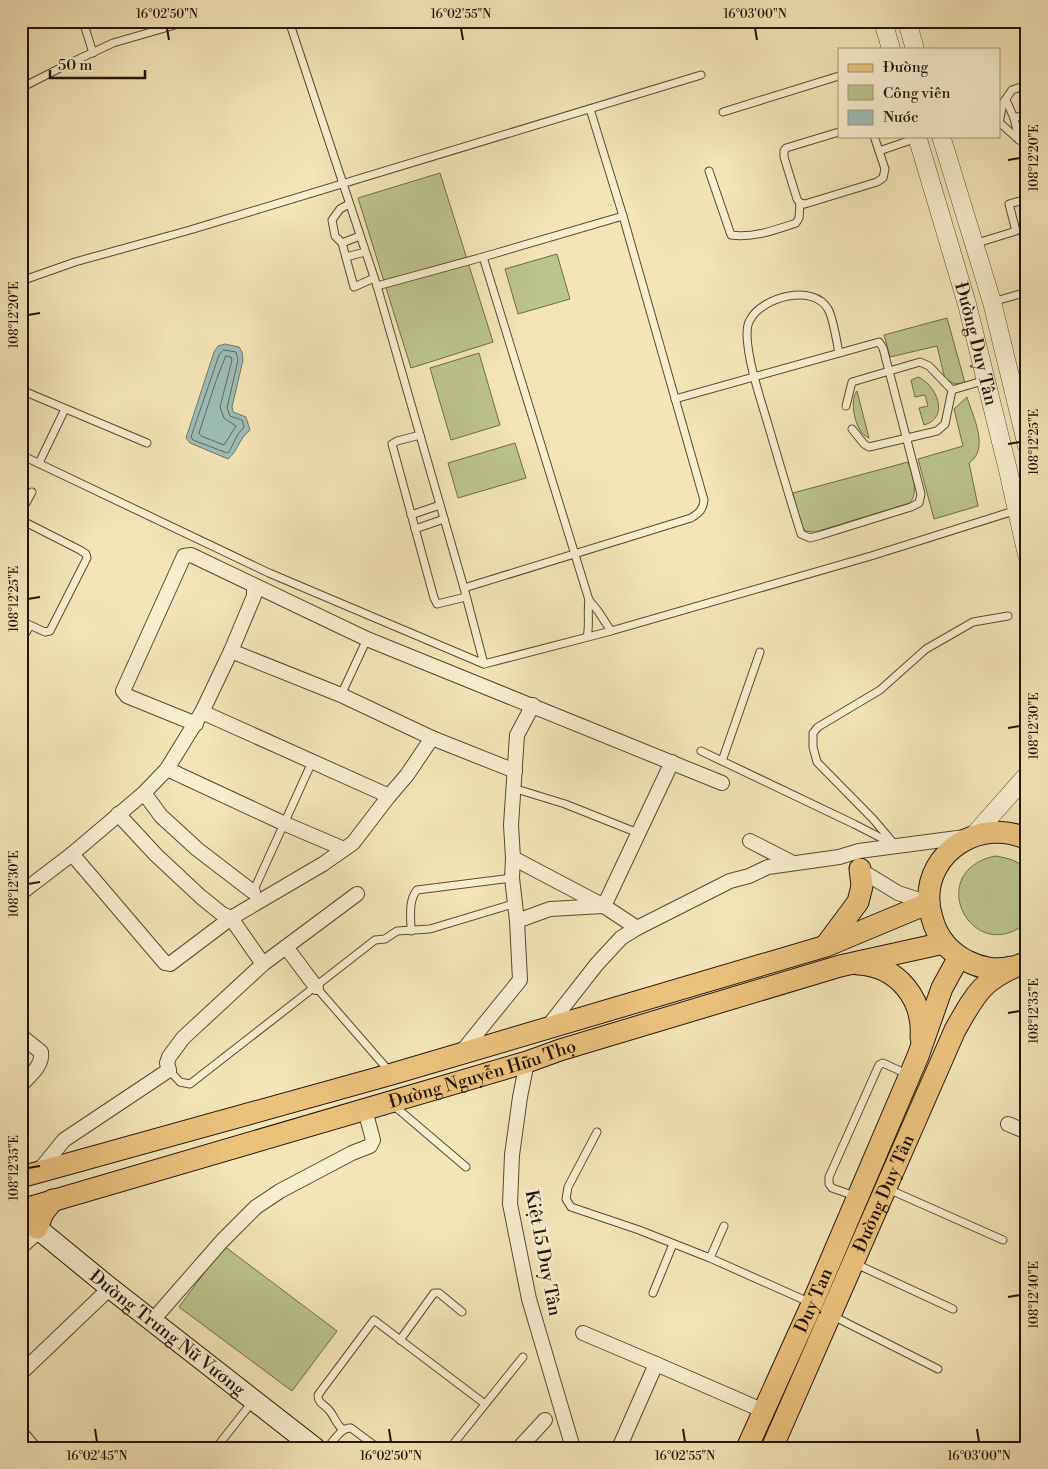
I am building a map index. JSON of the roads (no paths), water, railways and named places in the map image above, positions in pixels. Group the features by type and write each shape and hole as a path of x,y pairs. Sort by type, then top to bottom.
{"main road":[{"path":"1025,962 1006,968 990,968 974,964 951,950 935,929 929,904 930,887 935,871 944,857 957,845 973,836 988,832 1004,832 1027,839"},
{"path":"826,946 858,902 862,886 860,869"},
{"name":"Đường Nguyễn Hữu Thọ","path":"30,1174 546,1030 826,946 929,904"},
{"name":"Đường Nguyễn Hữu Thọ","path":"21,1210 390,1103 840,966 951,950"},
{"name":"Duy Tan","path":"747,1448 764,1411 821,1309 857,1197 918,1056 942,988 951,950"},
{"name":"Đường Duy Tân","path":"772,1448 821,1309 854,1264 945,1050 969,1006 986,983 1004,970 1025,962"},
{"path":"840,966 864,965 875,967 890,974 904,985 914,999 920,1014 922,1026 918,1056"},
{"path":"33,1224 54,1200"},
{"name":"Đường Trưng Nữ Vương","path":"33,1224 110,1288 315,1448"}],"street":[{"path":"883,21 891,48"},
{"path":"907,21 915,48"},
{"name":"Đường Duy Tân","path":"917,138 967,304 1022,509 1027,555"},
{"name":"Đường Duy Tân","path":"945,138 957,189 1023,410 1027,446"},
{"path":"935,195 957,189"},
{"path":"389,796 312,762 199,718 127,696 123,691 184,556 191,555 367,639 722,783"},
{"path":"21,893 72,854 144,793 167,769 199,718 231,651 254,596 254,586"},
{"path":"231,651 341,695 432,738 515,772"},
{"path":"460,1054 520,980 512,878 511,825 517,735 533,705"},
{"path":"72,854 165,964 170,964 231,918 323,864 353,843 407,776 432,738"},
{"path":"604,906 672,762"},
{"path":"167,769 344,849"},
{"path":"546,1030 597,964 622,938 637,928 730,881 749,876 768,867 839,857 859,851 973,836 1027,775"},
{"path":"144,793 161,816 197,849 253,892"},
{"path":"118,814 156,855 201,897 222,914 231,918 263,964"},
{"path":"750,841 793,863"},
{"path":"839,857 898,893 929,904"},
{"path":"513,858 604,906 637,928"},
{"path":"30,1174 64,1140 169,1070 167,1063 169,1057 183,1038 263,964 357,894"},
{"path":"516,921 550,909 604,906"},
{"path":"286,947 316,987"},
{"path":"21,1036 41,1052 42,1059 40,1064 21,1085"},
{"name":"Kiệt 15 Duy Tân","path":"527,1062 512,1155 510,1204 529,1300 573,1448"},
{"path":"152,1321 222,1241 256,1208 280,1191 352,1153 370,1146 372,1140 365,1110"},
{"path":"1008,1124 1027,1132"},
{"path":"21,1247 33,1224"},
{"path":"21,1373 110,1288"},
{"path":"583,1333 764,1411"},
{"path":"619,1448 656,1364"},
{"path":"522,1447 545,1420"}],"lane":[{"path":"83,21 93,52"},
{"path":"21,88 113,43 189,21"},
{"path":"289,21 377,286 484,664"},
{"path":"21,281 75,262 190,230 700,75"},
{"path":"723,112 838,76"},
{"path":"1023,140 1000,123 1003,103 1012,90 1027,85"},
{"path":"1006,100 1023,140"},
{"path":"464,588 691,518 700,513 703,506 704,500 623,216 590,109"},
{"path":"1014,118 1027,114"},
{"path":"709,171 731,235 740,237 768,233 796,223 799,218 800,203 797,199 784,157 786,148 838,132"},
{"path":"800,203 805,204 877,182 884,178 885,170 875,138"},
{"path":"879,151 914,138"},
{"path":"974,244 1016,231 1009,204 1027,199"},
{"path":"349,204 340,209 332,220 336,236 342,243 354,287 374,278"},
{"path":"377,286 623,216"},
{"path":"342,243 360,236"},
{"path":"346,256 365,252"},
{"path":"483,257 589,600 611,631"},
{"path":"992,302 1027,292"},
{"path":"675,399 754,377 839,353 879,342 883,348 921,494 919,503 911,508 810,538 801,534 754,377 747,335 749,320 762,306 775,300 791,295 806,294 821,301 828,309 839,353"},
{"path":"846,406 852,382 920,362 929,366 952,390"},
{"path":"952,390 986,380"},
{"path":"21,390 147,443"},
{"path":"852,429 864,444 869,447 937,432 945,424 952,390"},
{"path":"39,463 65,408"},
{"path":"420,435 392,444 411,514 437,604 466,597"},
{"path":"21,455 269,572 484,664 611,631 871,556 1022,509"},
{"path":"21,512 32,492"},
{"path":"411,514 440,505"},
{"path":"415,528 444,519"},
{"path":"21,520 80,550 86,554 87,558 50,631 46,632 21,622"},
{"path":"587,637 589,600"},
{"path":"896,846 873,819 817,762 812,747 813,733 818,726 880,690 926,650 973,622 1008,616"},
{"path":"21,640 30,626"},
{"path":"341,695 367,639"},
{"path":"722,761 760,652"},
{"path":"700,751 896,846"},
{"path":"253,892 312,762"},
{"path":"514,788 565,804 638,833"},
{"path":"411,931 411,903 413,895 417,890 512,878"},
{"path":"169,1070 180,1082 190,1084 375,940 385,940 397,931 430,929 514,904"},
{"path":"316,987 392,1074"},
{"path":"857,1197 832,1188 829,1184 829,1177 879,1065 882,1063 910,1076"},
{"path":"390,1103 466,1168"},
{"path":"597,1132 568,1187 566,1200 571,1207 710,1258 821,1309 938,1369"},
{"path":"885,1188 1003,1240"},
{"path":"710,1258 724,1226"},
{"path":"653,1293 673,1244"},
{"path":"854,1264 953,1309"},
{"path":"400,1340 434,1293 439,1293 462,1312"},
{"path":"343,1430 335,1424 330,1411 320,1403 318,1395 374,1320 485,1404"},
{"path":"450,1448 523,1357"},
{"path":"216,1448 254,1400"},
{"path":"21,1428 37,1448"},
{"path":"327,1448 346,1428 351,1428 378,1448"}],"water":[{"path":"225,344 239,347 242,352 243,360 232,407 233,412 246,417 250,430 228,459 190,443 186,438 214,352 218,346"}]}
